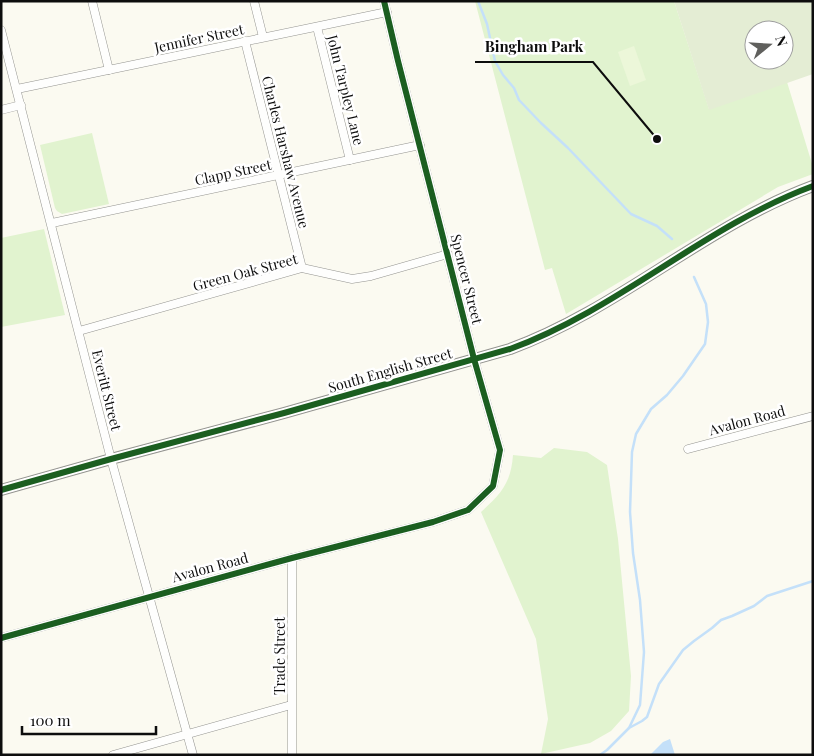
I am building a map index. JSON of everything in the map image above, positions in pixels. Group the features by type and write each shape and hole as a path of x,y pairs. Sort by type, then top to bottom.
{"street":[{"path":"92,1 109,70"},
{"path":"254,1 263,37"},
{"name":"Spencer Street","path":"384,1 474,359 500,450 493,486 468,510 427,524"},
{"name":"Jennifer Street","path":"16,89 387,12"},
{"name":"John Tarpley Lane","path":"317,27 350,160"},
{"name":"Everitt Street","path":"1,30 111,459 193,755"},
{"name":"Charles Harshaw Avenue","path":"245,41 302,268"},
{"path":"1,110 20,105"},
{"name":"Clapp Street","path":"52,223 420,144"},
{"name":"South English Street","path":"1,490 510,349 565,326 753,213 787,196 813,186"},
{"name":"Green Oak Street","path":"79,331 302,268 352,279 371,276 448,254"},
{"name":"Avalon Road","path":"688,449 813,416"},
{"name":"Avalon Road","path":"1,638 292,558 427,524"},
{"name":"Trade Street","path":"292,558 292,755"},
{"path":"114,755 291,705"}],"green space":[{"path":"475,1 674,1 709,109 787,82 813,167 813,174 778,187 566,314 552,268 545,270"},
{"path":"674,1 813,1 813,74 709,110"},
{"path":"634,46 646,80 630,86 618,52"},
{"path":"92,133 109,204 62,214 55,208 40,145"},
{"path":"44,229 65,315 1,327 1,238"},
{"path":"554,448 587,452 607,465 618,539 631,676 629,711 611,731 590,743 541,754 548,719 536,639 481,512 504,487 510,473 513,455 541,458"}],"water":[{"path":"670,739 675,755 650,755 663,742"}],"waterway":[{"path":"478,1 487,24 495,61 503,75 514,88 519,100 631,214 657,226 672,239"},
{"path":"629,728 640,705 644,652 630,512 632,452 636,434 651,409 667,395 683,376 705,344 708,322 706,304 694,277"},
{"path":"600,755 629,728 647,717 659,684 683,650 694,641 721,620 754,606 767,596 813,581"}],"cycle path":[{"path":"1,638 292,558 433,522 468,510 493,486 500,450 474,359 384,1"},
{"path":"1,490 510,349 550,332 588,312 735,223 773,203 813,186"}],"place":[{"name":"Bingham Park","path":"657,139"}]}
